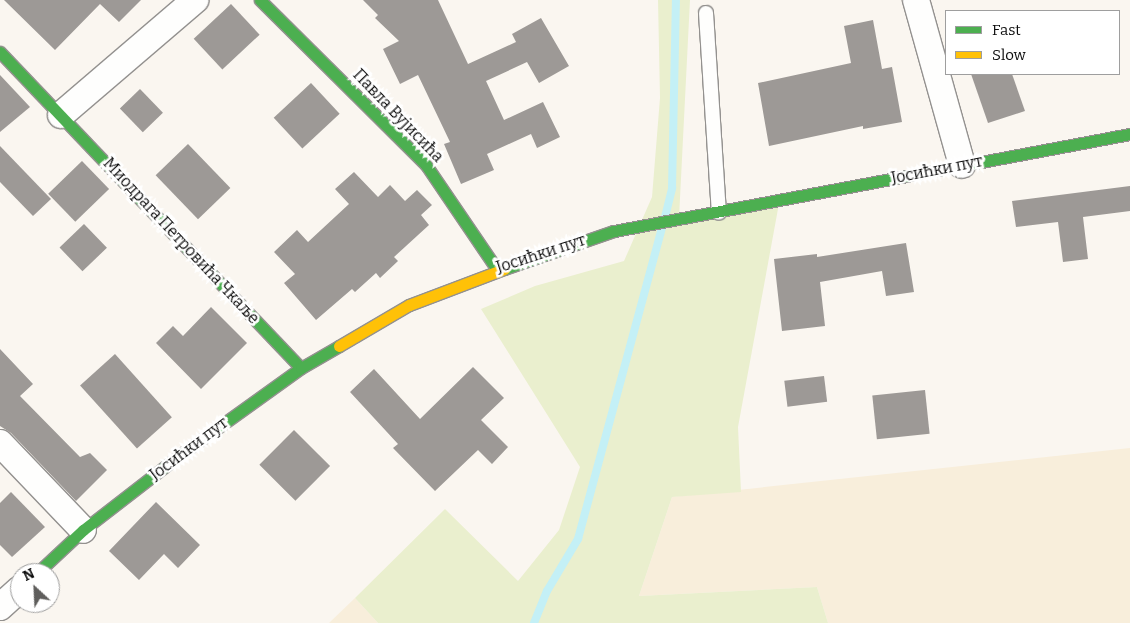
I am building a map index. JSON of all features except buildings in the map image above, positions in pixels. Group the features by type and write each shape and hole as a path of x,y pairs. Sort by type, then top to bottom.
{"street":[{"path":"61,114 195,0"},
{"name":"Павла Вујисића","path":"260,0 426,165 496,268"},
{"path":"916,0 962,166"},
{"name":"Миодрага Петровића Чкаље","path":"0,52 301,368"},
{"name":"Јосићки пут","path":"48,563 83,530 184,452 301,368 409,305 496,268 614,231 719,213 1130,134"},
{"path":"0,442 83,530"},
{"path":"0,608 10,598"}],"lane":[{"path":"706,13 719,213"}],"shaded area":[{"path":"1130,448 1130,623 828,623 817,587 639,596 672,497"},
{"path":"355,598 378,623 329,623"}],"green space":[{"path":"658,0 690,0 679,218 780,198 738,427 741,492 672,497 639,596 817,587 828,623 378,623 355,598 445,509 518,581 559,530 580,467 481,309 535,286 624,261 652,197 660,98"}],"waterway":[{"path":"665,217 672,188 676,0"},
{"path":"534,623 547,591 578,539 662,228"}],"traffic: fast":[{"path":"260,0 426,165 496,268"},
{"path":"0,52 301,368"},
{"path":"504,269 614,231 1130,134"},
{"path":"48,563 83,530 184,452 301,368 339,346"}],"traffic: slow":[{"path":"339,346 409,305 504,269"}]}
